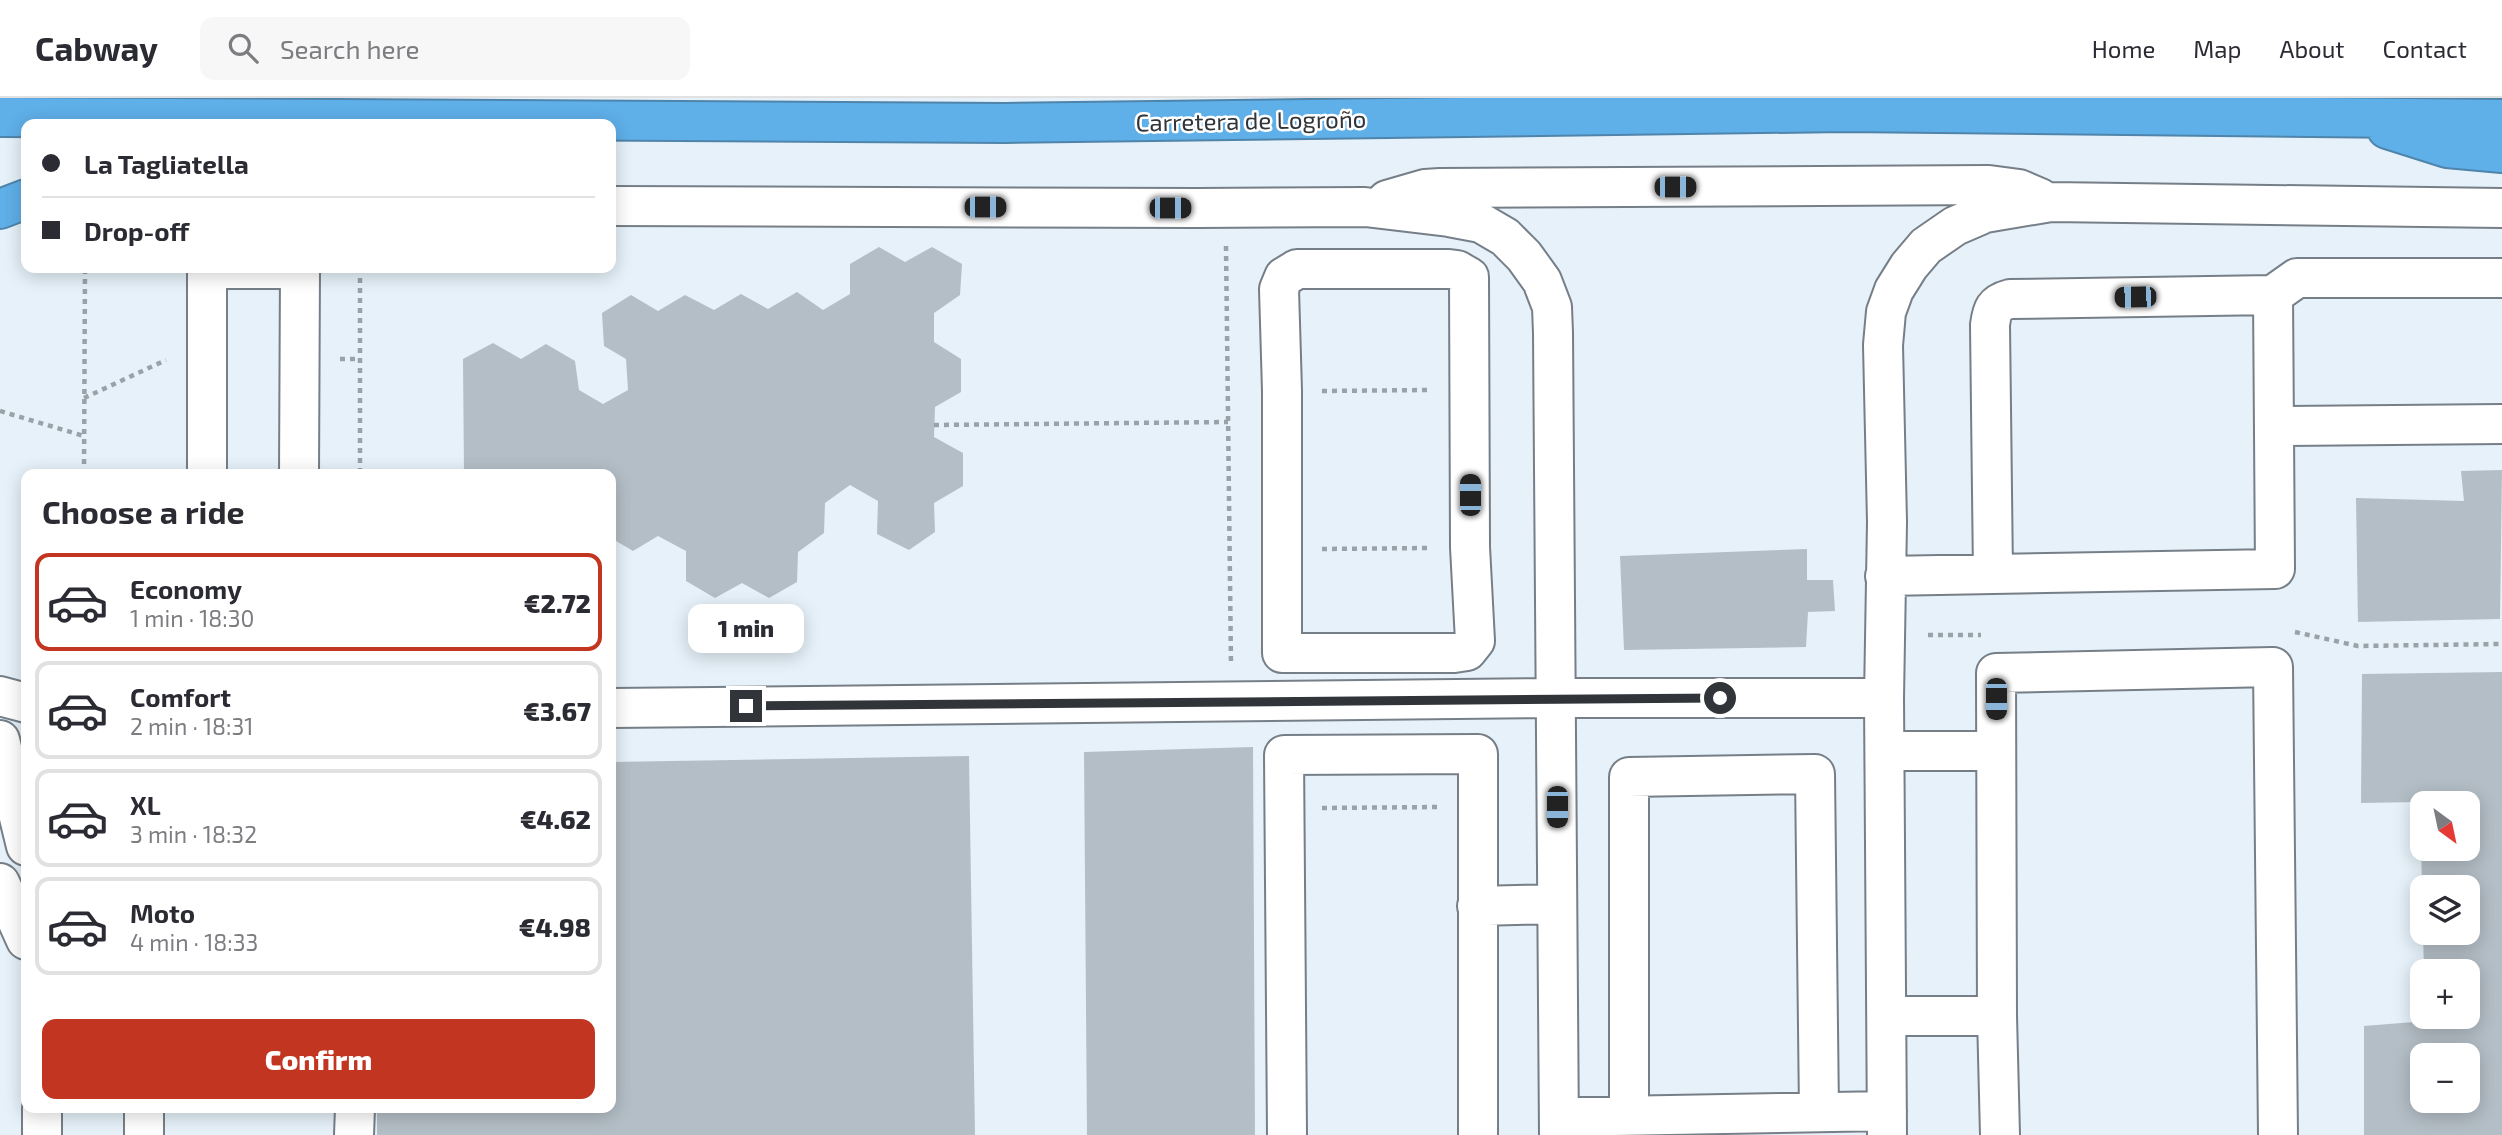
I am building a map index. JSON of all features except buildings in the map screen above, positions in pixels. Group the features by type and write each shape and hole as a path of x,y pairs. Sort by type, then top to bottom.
{"highway":[{"name":"Carretera de Logroño","path":"616,121 1005,123 1845,112 2502,119"},
{"name":"Carretera de Logroño","path":"4,117 338,119"},
{"path":"2348,117 2447,148 2502,153"},
{"path":"616,137 1005,123"},
{"path":"0,210 21,201"}],"street":[{"path":"1365,207 1405,194 1440,188 1989,185 2019,189 2051,202"},
{"path":"616,206 1365,207 1481,223 1505,237 1524,256 1542,281 1552,307 1559,1126 1629,1115 1819,1112 1887,1123 1884,698 1887,522 1883,345 1886,312 1894,290 1926,246 1955,226 1984,213 2051,202 2502,208"},
{"path":"0,210 21,210"},
{"path":"1282,653 1454,653 1467,651 1475,641 1470,547 1469,277 1457,270 1297,269 1284,277 1279,289 1282,391 1282,653 1287,1135"},
{"path":"207,273 207,469"},
{"path":"299,469 300,273"},
{"path":"1993,574 1990,325 1992,310 1999,302 2010,299 2273,295 2297,278 2502,278"},
{"path":"1885,576 2275,569 2273,295"},
{"path":"2274,426 2502,424"},
{"path":"1379,700 1380,652"},
{"path":"2000,1135 1996,673 2273,667 2278,1135"},
{"path":"0,696 21,702"},
{"path":"616,708 1284,700 1884,698"},
{"path":"0,740 21,826"},
{"path":"1885,751 1996,751"},
{"path":"1284,755 1478,754 1478,1135"},
{"path":"1629,1115 1629,777 1815,774 1819,1112"},
{"path":"0,883 21,929"},
{"path":"1477,906 1558,904"},
{"path":"1887,1016 1997,1016"},
{"path":"42,1113 42,1135"},
{"path":"144,1113 144,1135"},
{"path":"354,1135 355,1113"}],"path":[{"path":"1226,245 1231,676"},
{"path":"84,469 85,273"},
{"path":"360,273 360,469"},
{"path":"1228,392 1469,390"},
{"path":"0,411 84,436"},
{"path":"934,425 1228,422"},
{"path":"1229,550 1470,547"}],"route":[{"path":"746,706 1720,698"}]}
